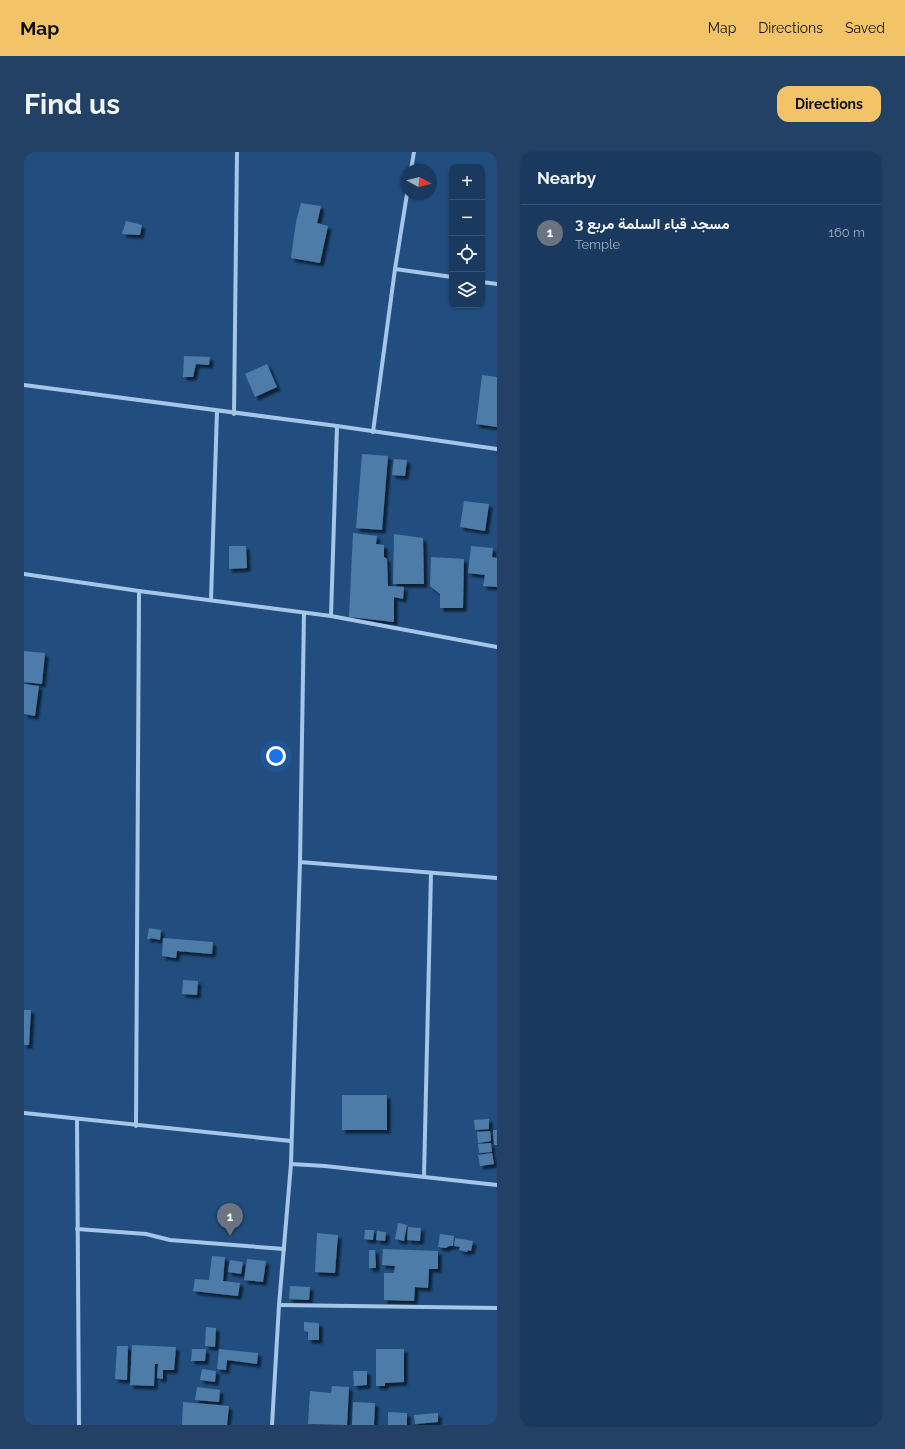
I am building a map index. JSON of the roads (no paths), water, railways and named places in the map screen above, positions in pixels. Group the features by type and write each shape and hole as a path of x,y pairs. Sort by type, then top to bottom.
{"street":[{"path":"234,414 236,152"},
{"path":"412,164 414,152"},
{"path":"373,432 395,269 406,200"},
{"path":"395,269 449,277"},
{"path":"485,282 497,284"},
{"path":"24,385 234,414 337,426 497,449"},
{"path":"211,600 217,411"},
{"path":"331,616 337,426"},
{"path":"24,574 139,591 331,616 497,647"},
{"path":"136,1126 139,591"},
{"path":"272,1425 279,1306 291,1164 300,862 304,613"},
{"path":"300,862 497,878"},
{"path":"424,1177 431,873"},
{"path":"24,1113 136,1126 291,1141"},
{"path":"77,1119 79,1425"},
{"path":"291,1164 497,1185"},
{"path":"77,1228 146,1234 170,1240 284,1249"},
{"path":"279,1306 497,1308"}],"place":[{"name":"مسجد قباء السلمة مربع 3","path":"230,1236"}]}
